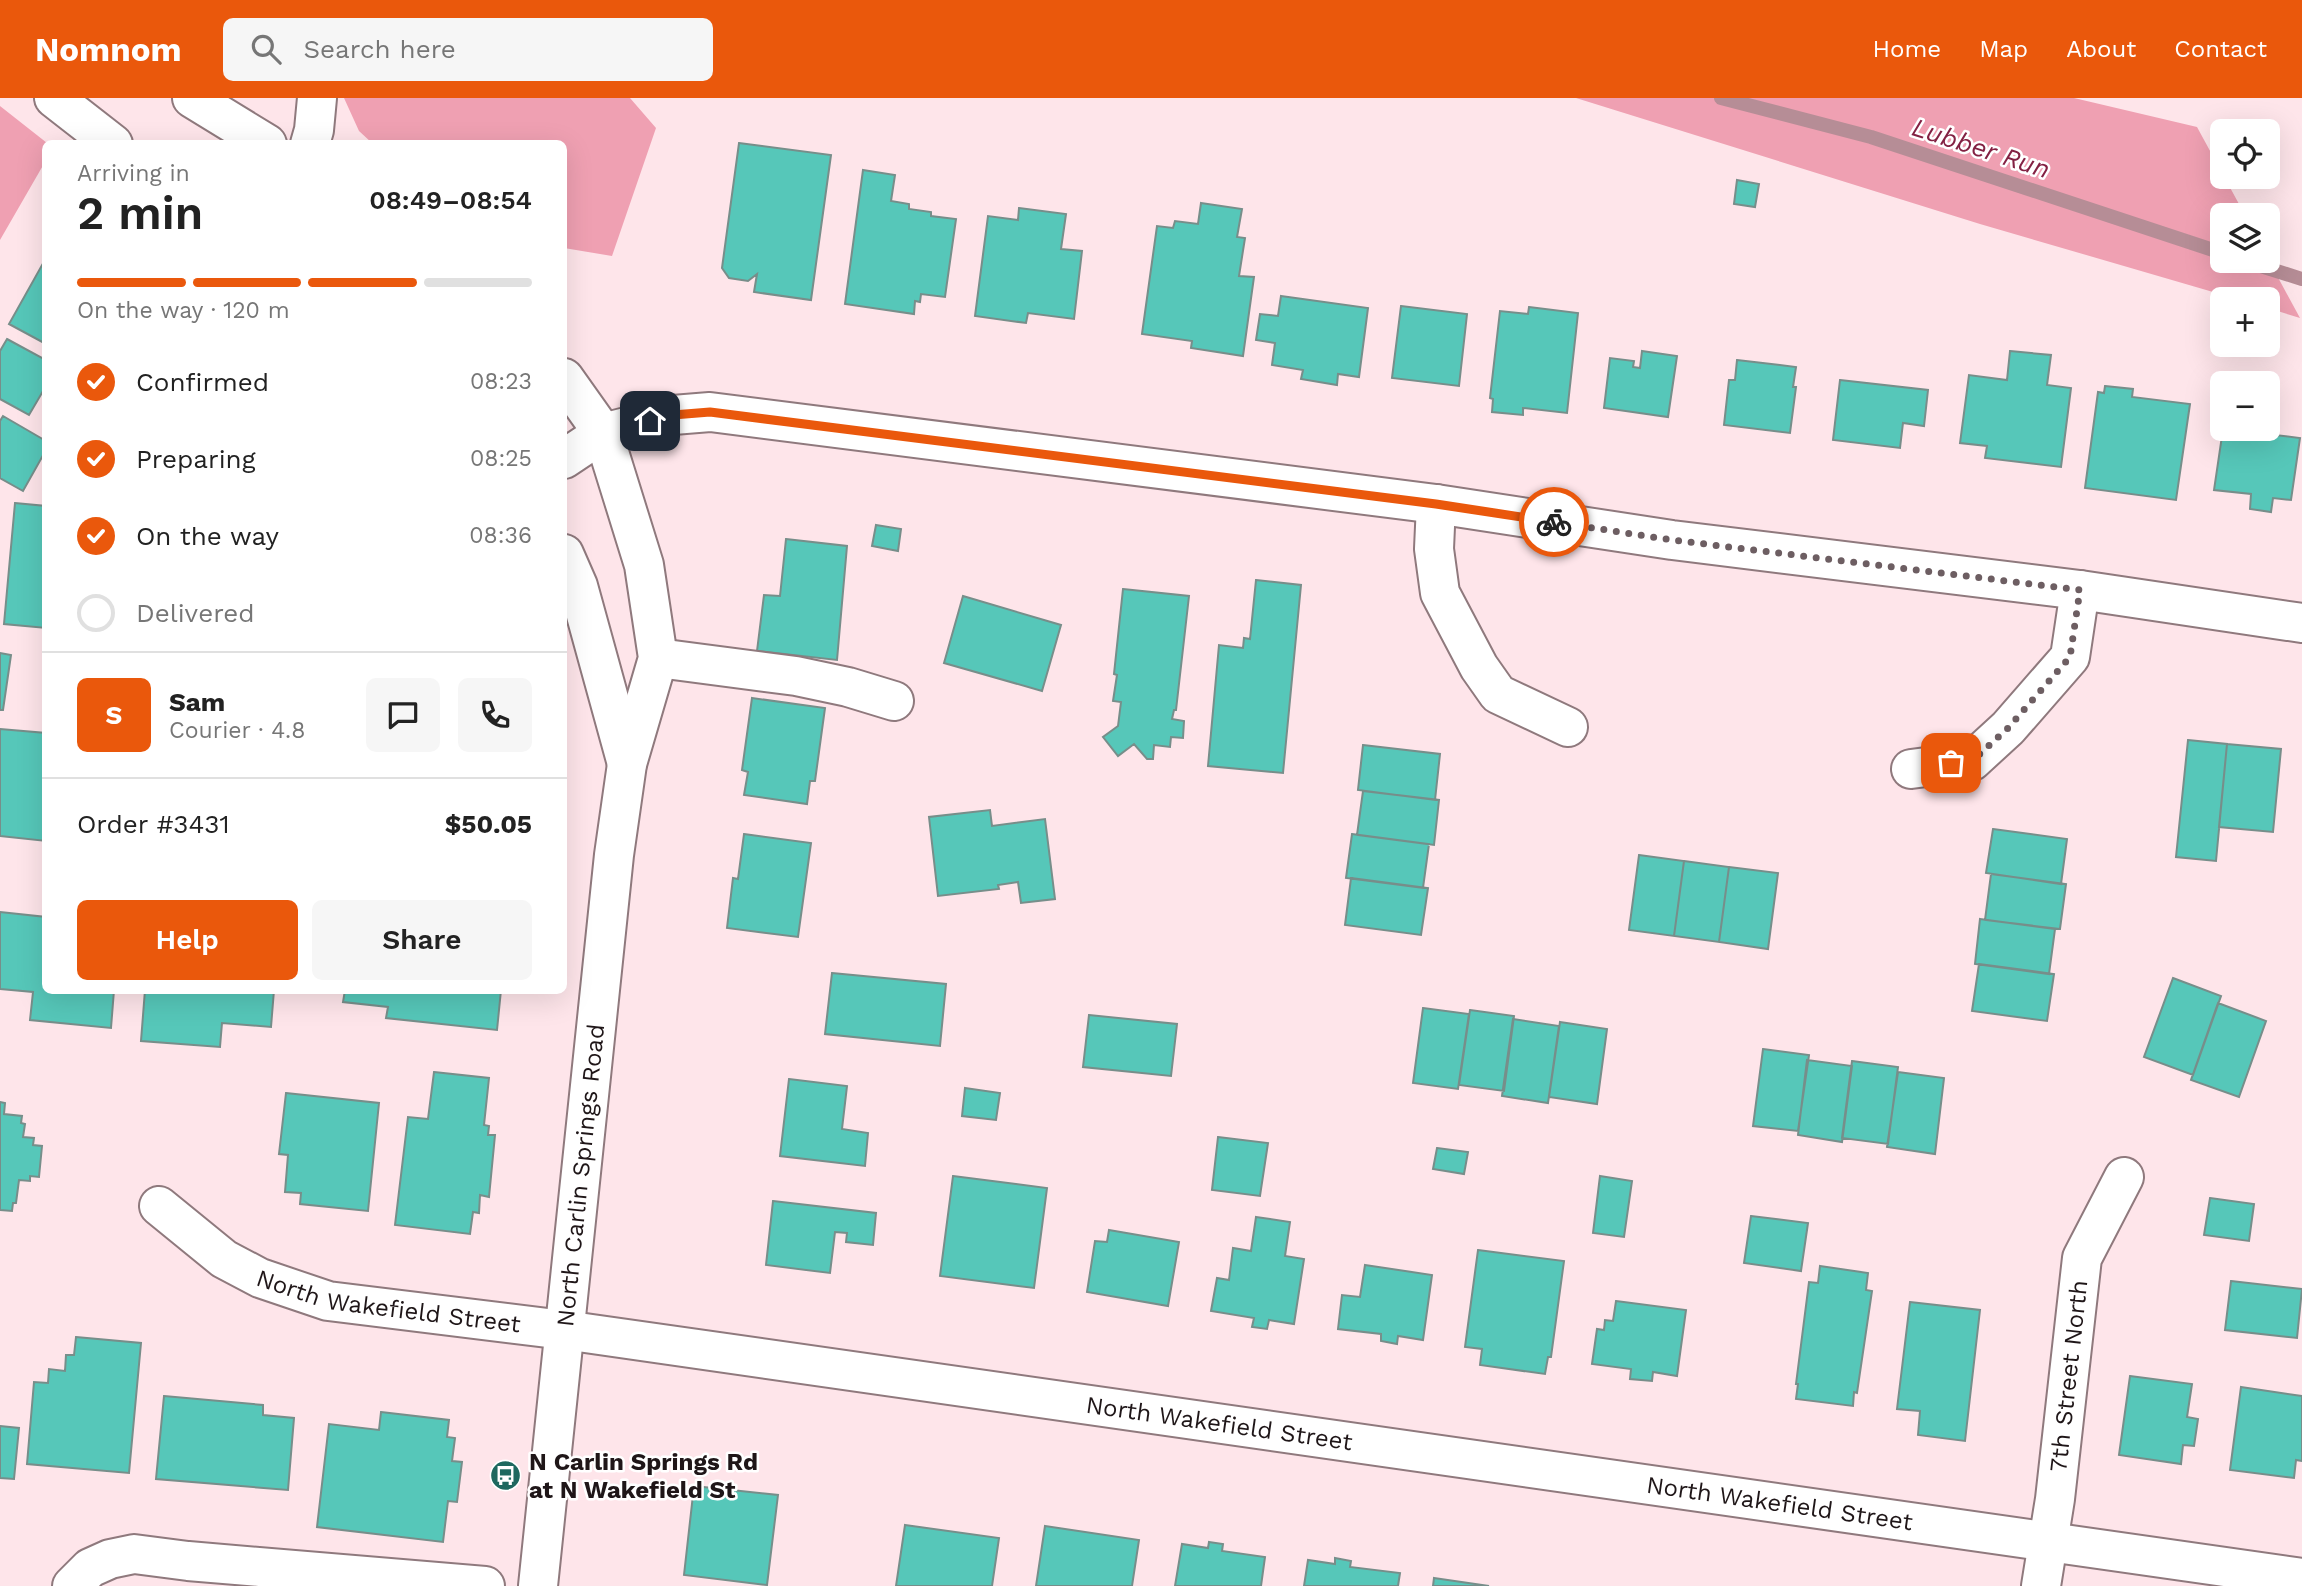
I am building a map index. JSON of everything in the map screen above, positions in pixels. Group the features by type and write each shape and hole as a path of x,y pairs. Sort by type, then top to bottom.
{"street":[{"path":"54,98 108,140"},
{"path":"191,98 260,140"},
{"path":"311,140 317,98"},
{"name":"North Carlin Springs Road","path":"538,1586 614,855 627,764 658,658 644,565 603,433 567,382"},
{"path":"567,457 603,433 673,415 710,412 1436,504 1672,540 2080,590 2302,624"},
{"path":"1436,504 1434,549 1440,593 1479,667 1498,694 1567,727"},
{"name":"North Carlin Springs Road","path":"567,561 578,586 627,764"},
{"path":"1911,769 1972,761 2008,728 2070,657 2080,590"},
{"path":"658,658 796,676 848,687 894,701"},
{"name":"7th Street North","path":"2041,1586 2055,1499 2082,1258 2124,1177"},
{"name":"North Wakefield Street","path":"159,1206 224,1259 260,1278 328,1301 565,1330 2302,1578"},
{"path":"72,1586 90,1568 110,1559 134,1554 485,1586"}],"shaded area":[{"path":"344,98 630,98 656,128 612,256 567,248 567,140 369,140 359,131"},
{"path":"1576,98 2074,98 2197,127 2210,151 2210,189 2231,189 2238,203 2210,203 2210,273 2276,273 2300,318 2280,312 2280,287 2210,287 2210,291 1980,224"},
{"path":"0,106 43,140 42,167 0,240"}],"building":[{"path":"739,143 831,155 811,300 754,292 757,274 748,281 729,278 722,268"},
{"path":"863,170 895,175 891,201 909,204 909,209 931,212 931,216 956,219 945,297 921,294 920,302 915,301 914,314 845,304"},
{"path":"1737,180 1759,184 1755,207 1734,204"},
{"path":"1201,203 1242,209 1237,237 1245,238 1239,276 1254,277 1243,356 1191,348 1192,341 1142,334 1157,226 1173,228 1175,221 1198,224"},
{"path":"1019,208 1066,214 1061,249 1082,251 1074,319 1028,313 1026,323 975,316 988,216 1018,220"},
{"path":"42,265 42,342 9,324"},
{"path":"1281,296 1368,308 1359,377 1338,374 1337,385 1301,379 1303,370 1272,365 1275,343 1256,340 1260,314 1278,316"},
{"path":"1401,306 1467,314 1459,386 1392,378"},
{"path":"1529,307 1578,313 1567,413 1523,408 1523,415 1492,412 1493,399 1490,398 1500,311 1528,314"},
{"path":"7,339 42,358 42,393 29,415 0,399 0,351"},
{"path":"1642,351 1677,356 1668,417 1604,408 1610,358 1634,361 1633,367 1640,368"},
{"path":"2010,351 2051,355 2047,385 2071,388 2061,467 1985,458 1987,446 1960,443 1969,375 2007,380"},
{"path":"1737,360 1796,367 1790,433 1724,425 1729,380 1735,380"},
{"path":"1840,380 1928,390 1924,426 1903,423 1900,448 1833,440"},
{"path":"2105,386 2133,389 2132,397 2190,404 2176,500 2085,488 2098,392 2104,393"},
{"path":"3,416 42,439 42,457 23,491 0,478 0,421"},
{"path":"2280,436 2300,438 2291,500 2273,498 2271,512 2250,509 2251,494 2214,490 2221,441 2280,441"},
{"path":"15,503 42,506 42,628 4,624"},
{"path":"876,525 901,529 898,551 872,546"},
{"path":"786,539 847,546 837,660 757,651 764,595 780,596"},
{"path":"1256,580 1301,585 1283,773 1208,766 1219,645 1243,648 1244,638 1250,639"},
{"path":"1123,589 1189,596 1176,710 1172,719 1184,721 1183,738 1171,737 1170,747 1154,745 1153,759 1147,759 1134,744 1118,756 1103,737 1118,726 1121,702 1113,701"},
{"path":"963,596 1061,625 1042,691 944,663"},
{"path":"0,653 11,655 3,710 0,710"},
{"path":"752,698 825,708 815,781 810,781 807,804 744,795 748,772 742,770"},
{"path":"0,729 42,733 42,841 0,836"},
{"path":"2188,740 2227,744 2216,861 2176,857"},
{"path":"2227,744 2281,749 2273,832 2219,827"},
{"path":"1363,745 1440,754 1435,800 1358,790"},
{"path":"1363,791 1439,800 1434,845 1357,835"},
{"path":"990,810 992,826 1045,819 1055,899 1021,903 1018,882 998,885 999,889 938,896 929,817"},
{"path":"1993,829 2067,839 2061,884 1986,873"},
{"path":"744,834 811,843 798,937 727,928 733,878 738,879"},
{"path":"1352,834 1429,844 1423,888 1346,878"},
{"path":"1639,855 1684,861 1674,936 1629,930"},
{"path":"1684,861 1729,867 1719,942 1674,936"},
{"path":"1729,867 1778,873 1768,949 1719,942"},
{"path":"1991,874 2066,884 2060,929 1985,920"},
{"path":"1351,878 1428,888 1421,935 1345,925"},
{"path":"0,912 42,917 42,994 114,994 111,1028 30,1020 33,992 0,989"},
{"path":"1980,919 2055,929 2049,974 1975,964"},
{"path":"1979,964 2054,974 2047,1021 1972,1011"},
{"path":"832,973 946,984 940,1046 825,1034"},
{"path":"2173,978 2221,996 2193,1075 2144,1057"},
{"path":"145,994 274,994 271,1027 222,1023 220,1047 141,1041"},
{"path":"344,994 501,994 497,1030 386,1018 388,1007 343,1002"},
{"path":"2218,1003 2266,1021 2239,1097 2191,1080"},
{"path":"1423,1008 1469,1014 1458,1089 1413,1083"},
{"path":"1470,1010 1514,1016 1504,1091 1459,1085"},
{"path":"1089,1015 1177,1024 1171,1076 1083,1067"},
{"path":"1513,1019 1559,1026 1548,1103 1502,1096"},
{"path":"1560,1022 1607,1029 1597,1104 1549,1097"},
{"path":"1763,1049 1809,1055 1798,1131 1753,1126"},
{"path":"1807,1060 1852,1066 1842,1142 1798,1135"},
{"path":"1852,1061 1898,1067 1888,1144 1842,1138"},
{"path":"434,1072 489,1078 484,1125 489,1126 488,1135 495,1135 489,1197 480,1195 479,1213 473,1212 470,1234 395,1225 408,1117 428,1119"},
{"path":"1898,1072 1944,1078 1935,1154 1887,1147"},
{"path":"789,1079 847,1086 842,1129 868,1133 865,1166 780,1156"},
{"path":"965,1088 1000,1093 996,1120 962,1116"},
{"path":"286,1093 379,1103 368,1211 300,1204 301,1193 285,1192 288,1155 279,1154"},
{"path":"0,1102 5,1103 4,1114 22,1116 21,1123 25,1124 23,1137 34,1138 33,1145 42,1146 39,1177 30,1176 30,1181 19,1180 16,1203 13,1203 12,1211 0,1210"},
{"path":"1218,1137 1268,1143 1260,1196 1212,1190"},
{"path":"1437,1148 1468,1152 1464,1174 1433,1169"},
{"path":"953,1176 1047,1188 1034,1288 940,1276"},
{"path":"1600,1176 1632,1181 1624,1237 1593,1233"},
{"path":"2210,1198 2254,1204 2249,1241 2204,1235"},
{"path":"773,1201 876,1213 873,1245 846,1242 847,1233 835,1232 830,1273 766,1265"},
{"path":"1751,1216 1808,1223 1801,1271 1744,1263"},
{"path":"1256,1217 1290,1222 1285,1256 1304,1259 1294,1324 1269,1320 1267,1329 1252,1327 1254,1318 1211,1311 1217,1278 1229,1280 1233,1248 1251,1251"},
{"path":"1109,1230 1179,1242 1168,1306 1087,1292 1095,1241 1107,1242"},
{"path":"1478,1250 1564,1261 1551,1357 1548,1357 1545,1374 1480,1365 1482,1349 1465,1347"},
{"path":"1365,1265 1432,1275 1423,1340 1398,1336 1397,1344 1381,1341 1381,1334 1338,1329 1342,1295 1360,1297"},
{"path":"1820,1266 1868,1273 1866,1290 1872,1291 1853,1406 1796,1399 1809,1282 1818,1283"},
{"path":"2231,1281 2302,1289 2297,1338 2225,1330"},
{"path":"1616,1301 1686,1310 1677,1376 1653,1372 1652,1381 1630,1379 1631,1369 1592,1364 1597,1329 1604,1330 1605,1320 1613,1321"},
{"path":"1910,1302 1980,1310 1965,1441 1918,1435 1920,1411 1897,1409"},
{"path":"76,1337 141,1343 129,1473 27,1464 34,1382 48,1383 49,1369 65,1371 66,1355 74,1355"},
{"path":"2130,1376 2192,1384 2187,1417 2198,1419 2194,1446 2183,1445 2181,1464 2119,1455"},
{"path":"2241,1387 2302,1396 2302,1461 2296,1460 2294,1478 2230,1470"},
{"path":"164,1396 263,1405 263,1415 294,1418 288,1490 156,1479"},
{"path":"381,1412 449,1420 447,1437 455,1438 452,1461 462,1462 457,1502 448,1501 443,1542 317,1527 329,1424 379,1430"},
{"path":"0,1426 19,1428 14,1479 0,1478"},
{"path":"694,1486 778,1495 767,1585 684,1575"},
{"path":"905,1525 999,1538 992,1586 896,1586"},
{"path":"1045,1526 1139,1540 1132,1586 1036,1586"},
{"path":"1209,1542 1223,1544 1222,1551 1265,1557 1261,1586 1175,1586 1182,1544 1208,1548"},
{"path":"1335,1558 1351,1561 1350,1567 1400,1573 1398,1586 1304,1586 1308,1560 1335,1564"},
{"path":"1434,1578 1489,1586 1433,1586"}],"waterway":[{"name":"Lubber Run","path":"1721,98 1871,137 2210,249"},
{"name":"Lubber Run","path":"2280,272 2302,279"}],"way so far":[{"path":"1554,522 1672,540 2080,590 2070,657 2008,728 1972,761 1951,763"}],"place":[{"name":"N Carlin Springs Rd at N Wakefield St","path":"506,1476"}],"route":[{"path":"650,421 673,415 710,412 1436,504 1554,522"}]}
